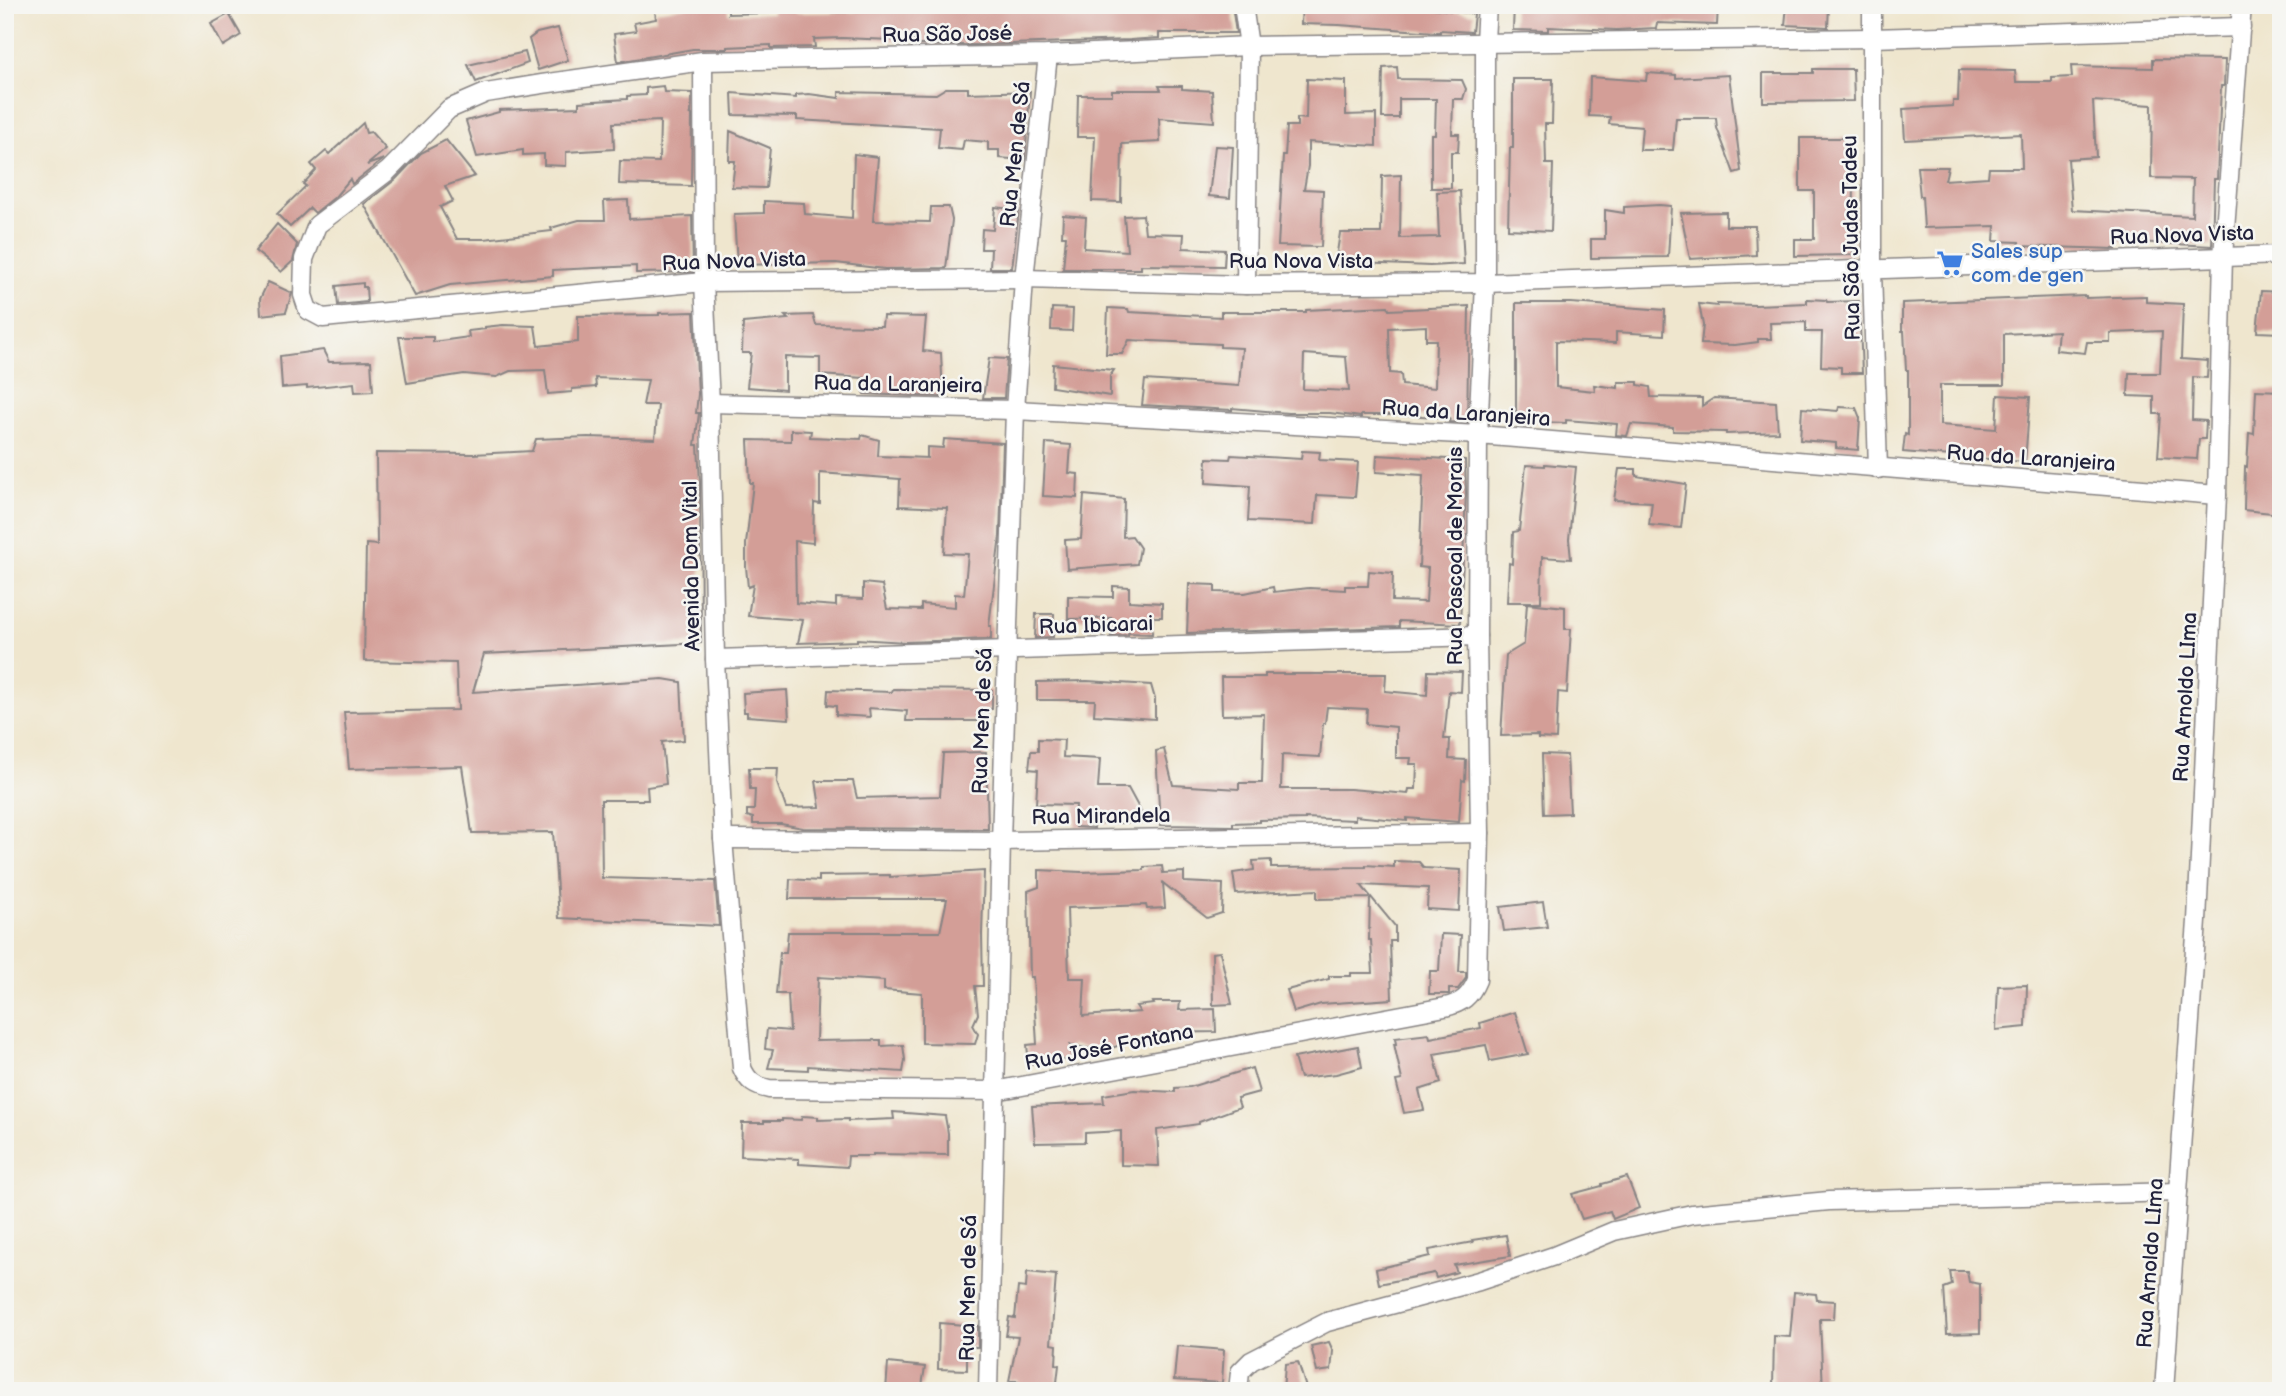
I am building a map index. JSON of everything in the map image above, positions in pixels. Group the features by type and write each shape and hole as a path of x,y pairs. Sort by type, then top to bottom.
{"street":[{"path":"1244,5 1248,46 1246,285"},
{"name":"Rua Pascoal de Morais","path":"1477,980 1480,833 1478,435 1485,283 1487,5"},
{"name":"Rua São Judas Tadeu","path":"1872,5 1872,270 1878,469"},
{"name":"Rua Arnoldo LIma","path":"2164,1391 2197,921 2217,495 2223,256 2242,5"},
{"name":"Rua São José","path":"323,318 308,310 303,295 304,258 317,225 388,171 449,109 486,93 703,61 1048,55 1248,46 1872,38 2241,27"},
{"name":"Rua Men de Sá","path":"988,1391 1000,841 1015,410 1024,279 1048,55"},
{"name":"Avenida Dom Vital","path":"703,61 704,282 710,403 715,659 723,839 742,1068"},
{"name":"Rua Nova Vista","path":"323,318 704,282 1024,279 1246,285 1485,283 2281,255"},
{"name":"Rua da Laranjeira","path":"710,403 1015,410 1478,435 2217,495"},
{"name":"Rua Ibicarai","path":"715,659 1477,636"},
{"name":"Rua Mirandela","path":"723,839 1000,841 1480,833"},
{"name":"Rua José Fontana","path":"742,1068 746,1078 755,1086 769,1089 995,1091 1458,1004 1471,994 1477,980"},
{"path":"1238,1391 1240,1373 1251,1361 1327,1322 1479,1281 1554,1256 1614,1231 1692,1214 1829,1201 2178,1192"}],"building":[{"path":"698,5 728,5 728,14 772,13 772,5 794,5 794,13 856,12 856,5 913,5 913,11 977,10 977,5 1232,5 1236,33 1159,33 1159,38 1130,40 976,45 917,45 917,41 814,39 815,47 771,48 771,45 693,49 618,62 614,34 636,31 634,23 656,19 655,11"},
{"path":"1302,5 1412,5 1474,14 1472,32 1435,32 1301,24"},
{"path":"1514,5 1718,5 1717,25 1657,23 1656,28 1617,30 1548,27 1548,31 1513,30"},
{"path":"1787,5 1829,5 1828,27 1785,25"},
{"path":"229,14 241,35 223,46 211,24"},
{"path":"558,28 568,60 538,70 529,39 537,33"},
{"path":"525,52 528,63 476,82 468,65"},
{"path":"2153,59 2225,60 2224,86 2221,86 2217,179 2214,179 2212,246 2117,241 2116,249 2019,246 2019,242 1994,241 1995,226 1924,228 1917,167 1948,167 1945,180 1988,177 1989,168 2022,168 2021,134 1905,140 1903,109 1953,106 1953,101 1958,101 1959,70 2015,71 2016,82 2052,82 2052,78 2072,77 2071,66 2153,68","holes":["2093,101 2152,105 2151,178 2193,179 2192,216 2072,210 2068,159 2096,157"]},
{"path":"1397,67 1398,79 1462,80 1466,89 1463,99 1453,99 1452,134 1459,134 1458,152 1451,152 1451,188 1431,188 1431,134 1435,134 1436,99 1399,99 1399,118 1382,118 1383,68"},
{"path":"1813,69 1853,69 1854,101 1763,102 1763,73 1813,73"},
{"path":"1647,73 1676,75 1676,78 1729,75 1741,171 1734,173 1717,128 1716,118 1676,118 1673,150 1640,150 1642,127 1609,124 1610,117 1589,116 1590,77 1646,81"},
{"path":"1307,79 1346,81 1346,115 1376,114 1376,146 1308,142 1304,189 1323,190 1321,247 1278,246 1287,126 1297,126 1297,118 1306,119"},
{"path":"1513,79 1553,79 1552,124 1545,124 1546,164 1553,164 1551,231 1508,229 1510,148 1513,148"},
{"path":"663,86 664,92 692,93 691,114 689,113 692,115 691,186 619,184 620,161 659,162 660,121 613,123 614,149 566,152 566,166 544,165 544,154 523,155 523,150 477,157 466,121 499,110 579,107 579,102 627,99 627,96 646,95 646,88"},
{"path":"1159,86 1182,86 1182,89 1212,91 1214,122 1159,118 1160,142 1122,144 1121,202 1092,201 1095,137 1077,137 1078,95 1112,95 1112,90 1161,90"},
{"path":"946,88 968,88 968,93 1030,91 1025,160 999,158 999,150 988,150 988,142 964,140 962,150 938,148 940,128 797,120 797,116 733,115 732,93 796,98 796,95 809,94 839,98 839,92 936,94"},
{"path":"363,123 366,133 371,132 386,149 367,165 384,159 352,184 350,179 335,197 315,213 310,208 290,227 277,214 306,186 303,184 316,170 311,164 326,151 329,154"},
{"path":"730,131 770,148 766,188 732,187 735,161 729,161"},
{"path":"1800,138 1851,138 1854,177 1853,255 1795,256 1795,239 1814,239 1814,191 1800,191"},
{"path":"446,140 475,176 445,186 453,201 440,207 457,239 484,239 552,231 551,228 579,220 605,220 604,201 628,200 629,219 692,216 693,272 636,273 636,266 553,270 553,276 450,285 415,296 364,204 396,179 421,153"},
{"path":"1215,146 1233,147 1230,198 1209,196"},
{"path":"854,154 878,157 873,221 930,222 931,207 949,207 952,220 946,268 885,269 836,263 737,265 734,214 764,213 764,201 804,203 805,214 852,218"},
{"path":"1401,175 1400,238 1439,237 1437,192 1460,191 1464,264 1335,265 1340,233 1381,233 1382,176"},
{"path":"1671,206 1668,257 1591,258 1591,239 1605,239 1605,210 1624,213 1624,207"},
{"path":"995,207 1019,210 1012,268 990,268 991,249 981,249 982,229 993,230"},
{"path":"1726,212 1726,226 1755,226 1756,255 1690,259 1681,213"},
{"path":"1063,215 1086,217 1084,248 1127,251 1124,216 1143,215 1145,233 1184,234 1183,248 1225,250 1224,266 1141,265 1141,269 1063,269 1066,236 1062,236"},
{"path":"277,224 297,244 293,261 281,272 255,251"},
{"path":"268,282 292,293 286,312 261,315 260,299"},
{"path":"363,283 363,287 366,287 367,302 338,305 336,286"},
{"path":"2261,291 2281,292 2281,333 2257,332"},
{"path":"2146,296 2146,302 2183,304 2181,359 2208,361 2207,378 2193,377 2192,420 2206,421 2205,439 2199,439 2197,459 2158,457 2161,414 2154,414 2154,397 2128,396 2129,373 2160,373 2162,331 2110,333 2110,342 2087,342 2085,353 2056,350 2058,331 2004,334 2004,385 1940,385 1940,425 1996,429 1998,395 2030,397 2025,462 1903,452 1905,434 1908,435 1908,370 1902,331 1902,303"},
{"path":"1807,299 1827,302 1859,301 1862,373 1841,373 1841,367 1821,366 1822,332 1806,332 1806,322 1770,323 1771,339 1758,339 1758,342 1735,345 1701,344 1703,325 1699,304 1717,306 1807,303"},
{"path":"1516,303 1571,303 1665,310 1664,335 1616,332 1616,343 1556,341 1556,387 1595,391 1594,385 1618,388 1618,382 1638,382 1638,385 1650,387 1651,397 1702,398 1702,406 1714,398 1776,402 1778,432 1726,434 1673,431 1673,427 1631,424 1627,436 1616,435 1617,424 1566,420 1566,423 1516,421"},
{"path":"1469,306 1467,423 1449,422 1450,418 1406,415 1361,417 1330,413 1142,405 1145,380 1239,386 1242,348 1220,347 1220,344 1129,340 1122,354 1106,354 1108,308 1128,309 1129,312 1221,317 1221,312","holes":["1426,326 1426,340 1436,340 1435,388 1402,385 1401,374 1390,373 1389,328","1304,354 1346,357 1349,391 1303,389"]},
{"path":"1052,308 1073,309 1072,331 1051,330"},
{"path":"694,312 698,394 696,413 699,413 695,445 698,445 700,483 701,643 484,654 473,692 663,679 681,682 684,740 662,742 666,784 647,787 648,800 601,800 602,878 715,881 719,926 559,918 553,832 472,833 462,766 349,769 344,712 458,710 456,663 364,661 366,544 377,545 376,453 473,454 532,451 536,439 655,439 658,405 643,405 648,380 595,378 596,387 548,394 545,370 510,371 497,377 464,374 407,383 399,337 433,337 433,342 469,337 468,331 485,327 535,326 538,346 578,342 578,316"},
{"path":"813,315 816,325 882,326 883,316 926,317 923,351 941,353 943,397 864,394 864,378 820,375 820,358 785,357 785,390 747,387 751,353 742,353 743,323 788,319 785,316"},
{"path":"323,350 329,362 371,361 373,391 355,392 354,383 282,388 280,356"},
{"path":"989,358 1007,359 1004,398 983,398"},
{"path":"1053,364 1114,370 1110,376 1110,396 1052,387"},
{"path":"2256,390 2281,391 2281,514 2244,510 2245,466 2247,467 2249,433 2254,434"},
{"path":"1839,407 1856,408 1860,418 1858,450 1836,448 1836,443 1800,440 1802,408 1838,411"},
{"path":"791,430 811,431 810,437 861,439 862,435 879,440 878,456 927,458 927,447 943,448 944,439 1003,443 1000,536 989,626 991,639 906,642 857,639 798,643 803,620 748,616 753,585 748,587 746,544 753,483 750,483 748,440 791,441","holes":["820,473 900,479 899,506 947,508 944,553 968,554 964,595 955,594 955,607 921,604 921,610 887,609 882,585 863,583 863,599 836,598 836,606 796,603 795,541 813,543 814,503 820,504"]},
{"path":"1046,443 1071,445 1069,473 1078,474 1077,498 1043,496"},
{"path":"1302,451 1320,452 1319,460 1358,462 1355,497 1317,495 1315,524 1248,521 1250,486 1206,483 1207,458 1230,459 1231,455 1301,459"},
{"path":"1377,455 1465,460 1460,624 1399,621 1399,627 1187,633 1189,584 1215,585 1215,592 1245,593 1273,587 1274,592 1309,588 1345,590 1345,586 1368,586 1369,571 1393,573 1392,601 1426,602 1428,568 1419,567 1423,475 1376,472"},
{"path":"1526,465 1576,467 1569,539 1571,559 1542,557 1541,602 1507,602 1513,532 1519,531"},
{"path":"1619,469 1636,469 1636,476 1686,484 1681,528 1649,525 1652,502 1614,500"},
{"path":"1084,495 1124,499 1123,537 1132,536 1140,548 1137,564 1067,569 1065,540 1081,539"},
{"path":"1113,586 1129,587 1129,601 1162,603 1162,617 1153,617 1152,634 1128,633 1111,636 1112,618 1068,619 1068,596 1113,597"},
{"path":"1527,603 1565,607 1565,629 1571,629 1567,693 1558,692 1556,739 1538,738 1538,735 1501,736 1506,655 1524,644"},
{"path":"1036,614 1054,614 1053,637 1035,638"},
{"path":"1428,671 1462,672 1461,692 1449,691 1444,739 1450,739 1449,759 1466,760 1459,822 1355,816 1355,820 1259,820 1233,823 1233,826 1160,825 1156,751 1164,749 1173,785 1239,789 1239,783 1262,783 1264,714 1222,715 1221,677 1265,677 1265,674 1386,674 1385,691 1427,695","holes":["1327,707 1367,709 1366,724 1396,727 1396,758 1411,758 1410,764 1417,764 1416,789 1409,789 1408,794 1350,789 1281,789 1282,755 1320,757"]},
{"path":"1087,681 1151,685 1155,699 1155,719 1094,715 1095,700 1037,700 1037,682"},
{"path":"893,689 992,690 992,709 987,709 987,721 906,721 907,711 869,708 870,717 836,715 836,706 827,705 828,690 892,692"},
{"path":"787,690 789,719 747,716 747,712 744,712 743,693"},
{"path":"1038,739 1064,740 1063,757 1100,759 1098,788 1128,788 1147,823 1094,823 1094,828 1075,827 1076,805 1036,804 1038,770 1029,769 1031,751 1038,751"},
{"path":"986,752 988,829 803,828 781,824 753,824 753,818 747,816 747,810 754,810 755,789 750,789 749,768 778,768 777,783 786,808 820,807 816,781 853,781 857,798 940,796 943,753"},
{"path":"1542,754 1567,755 1570,813 1544,814"},
{"path":"1271,860 1271,868 1366,865 1394,867 1394,861 1419,862 1424,868 1461,870 1459,911 1427,909 1428,888 1361,885 1395,926 1395,941 1390,941 1392,999 1321,1004 1294,1012 1287,990 1329,979 1329,976 1373,973 1369,940 1370,898 1317,899 1317,890 1236,894 1233,873 1254,870 1253,861"},
{"path":"1162,866 1163,873 1184,872 1184,882 1223,884 1222,913 1207,918 1163,883 1165,908 1147,909 1146,905 1067,908 1069,978 1085,978 1083,1016 1140,1012 1136,1006 1154,1004 1153,1002 1180,1002 1179,1010 1215,1009 1216,1032 1158,1033 1102,1051 1070,1045 1072,1059 1029,1064 1027,1045 1037,1044 1033,977 1030,977 1028,891 1039,887 1039,870 1144,870 1144,867"},
{"path":"984,871 983,986 975,986 978,1014 973,1025 978,1034 975,1044 922,1043 922,993 884,990 884,981 818,977 816,1041 881,1040 881,1046 903,1045 903,1072 808,1066 808,1070 768,1068 773,1050 765,1049 767,1029 790,1031 788,994 776,994 780,953 786,953 788,932 940,932 947,899 789,899 790,879 819,881 819,876 890,877"},
{"path":"1543,902 1547,927 1504,931 1500,907"},
{"path":"1441,934 1461,935 1459,972 1466,972 1466,978 1458,989 1449,989 1449,994 1429,994 1430,971 1439,971"},
{"path":"1220,952 1232,1004 1213,1005 1212,953"},
{"path":"2027,985 2026,1027 1996,1030 1998,986"},
{"path":"1515,1012 1528,1054 1490,1061 1486,1045 1434,1054 1441,1083 1419,1090 1424,1110 1404,1113 1396,1081 1402,1080 1395,1038 1429,1034 1430,1038 1481,1028 1480,1023"},
{"path":"1358,1046 1362,1067 1336,1074 1300,1078 1294,1058"},
{"path":"1252,1068 1259,1092 1237,1098 1240,1107 1199,1124 1157,1130 1159,1166 1121,1165 1121,1131 1085,1133 1085,1142 1035,1143 1032,1106 1104,1103 1103,1095 1134,1090 1175,1092 1175,1088 1190,1087"},
{"path":"893,1112 945,1116 948,1155 848,1156 847,1167 799,1164 799,1159 741,1156 742,1123 801,1120 802,1116 818,1117 818,1120 848,1121 894,1119"},
{"path":"1627,1177 1639,1208 1613,1219 1610,1211 1582,1219 1572,1194"},
{"path":"1506,1235 1510,1256 1454,1265 1457,1272 1436,1278 1434,1273 1379,1284 1376,1269 1430,1256 1429,1250"},
{"path":"1950,1271 1967,1271 1969,1282 1980,1284 1980,1333 1947,1334 1944,1288 1952,1285"},
{"path":"1027,1272 1056,1275 1051,1344 1057,1345 1056,1364 1059,1365 1056,1391 1018,1391 1018,1381 1009,1381 1018,1337 1006,1336 1009,1317 1015,1318 1018,1287 1026,1288"},
{"path":"1794,1292 1816,1294 1817,1300 1835,1301 1834,1319 1820,1319 1823,1391 1773,1387 1774,1336 1790,1337"},
{"path":"939,1323 978,1326 978,1347 967,1347 967,1370 938,1369"},
{"path":"1329,1342 1333,1351 1331,1370 1317,1372 1311,1346"},
{"path":"1177,1346 1224,1350 1222,1383 1174,1380"},
{"path":"1298,1362 1307,1391 1283,1391 1285,1364"},
{"path":"888,1363 925,1367 922,1386 917,1387 917,1391 886,1391"}],"place":[{"name":"Sales sup com de gen","path":"1950,263"}]}
